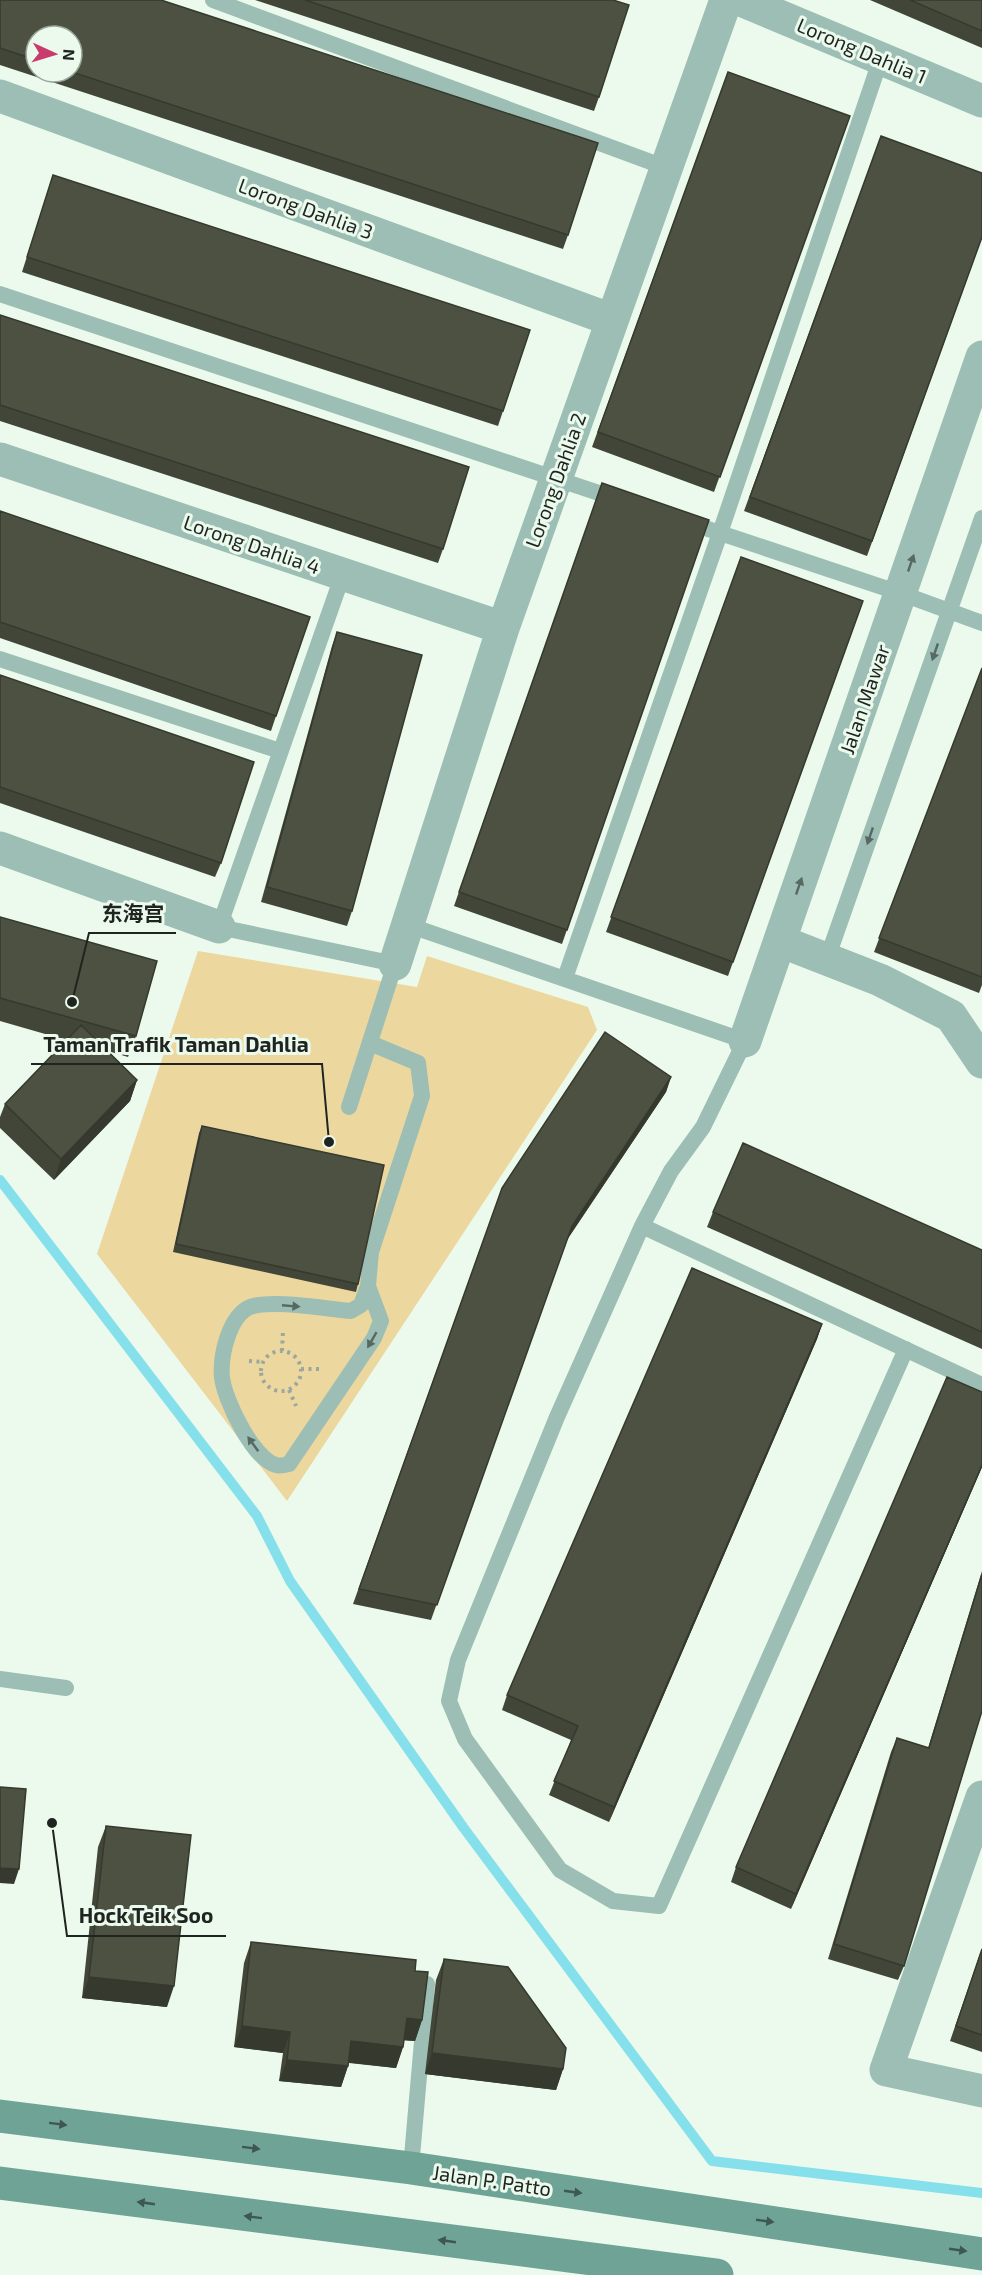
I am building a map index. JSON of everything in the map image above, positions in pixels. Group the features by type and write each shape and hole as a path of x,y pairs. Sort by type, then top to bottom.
{"street":[{"name":"Lorong Dahlia 2","path":"395,964 503,628 726,0"},
{"name":"Lorong Dahlia 1","path":"741,0 982,101"},
{"name":"Lorong Dahlia 3","path":"0,96 612,320"},
{"name":"Jalan Mawar","path":"745,1041 982,357"},
{"name":"Lorong Dahlia 4","path":"0,459 503,628"},
{"path":"0,849 219,927"},
{"path":"780,941 880,980 951,1016 982,1062"},
{"path":"982,1797 886,2070 982,2091"},
{"name":"Jalan P. Patto","path":"0,2116 411,2168 982,2253"},
{"path":"0,2183 504,2249 609,2268 717,2275"},
{"path":"504,2249 543,2275"}],"lane":[{"path":"213,0 667,168"},
{"path":"565,978 720,533 881,58"},
{"path":"0,294 633,504"},
{"path":"827,959 982,518"},
{"path":"676,519 900,593 982,623"},
{"path":"343,574 219,927 395,964 349,1107"},
{"path":"0,659 280,752"},
{"path":"408,926 745,1041 703,1127 671,1171 642,1226 557,1417 458,1660 449,1701 465,1739 560,1870 613,1900 659,1906 906,1349"},
{"path":"368,1286 381,1321 374,1338 289,1464 277,1466 266,1460 237,1420 222,1377 224,1351 228,1333 238,1317 249,1308 263,1305 351,1311 361,1305 368,1286 371,1252 422,1096 418,1063 370,1043"},
{"path":"642,1226 982,1385"},
{"path":"0,1679 66,1688"},
{"path":"411,2168 427,1984"}],"path":[{"path":"282,1351 293,1354 301,1369 299,1382 295,1387 282,1392 269,1388 261,1376 261,1369 266,1358 270,1354 282,1351"}],"shaded area":[{"path":"198,951 417,987 427,956 588,1007 597,1030 287,1501 97,1254"}],"building":[{"path":"0,0 161,0 598,143 568,235 84,76 84,24 24,24 24,56 0,48"},
{"path":"305,0 613,0 629,5 599,97"},
{"path":"910,0 982,0 982,31"},
{"path":"728,72 850,116 720,477 598,432"},
{"path":"881,136 982,173 982,237 872,541 750,497"},
{"path":"53,175 530,330 503,411 27,257"},
{"path":"0,315 469,467 443,549 0,405"},
{"path":"602,483 709,520 567,930 459,892"},
{"path":"0,511 310,617 276,716 0,622"},
{"path":"741,557 863,601 733,962 611,917"},
{"path":"337,632 422,655 352,911 267,887"},
{"path":"982,668 982,977 879,938"},
{"path":"0,675 254,762 221,863 0,787"},
{"path":"0,917 157,961 136,1036 0,998"},
{"path":"81,1025 137,1080 61,1159 5,1104"},
{"path":"605,1032 671,1077 572,1226 437,1605 359,1589 502,1188"},
{"path":"202,1126 384,1165 358,1284 176,1244"},
{"path":"743,1143 982,1250 982,1332 713,1212"},
{"path":"692,1268 822,1324 614,1807 554,1781 578,1726 507,1695"},
{"path":"947,1377 982,1392 982,1465 796,1894 736,1867"},
{"path":"982,1574 982,1711 904,1966 834,1944 897,1738 929,1748"},
{"path":"0,1787 26,1789 19,1869 0,1868"},
{"path":"106,1826 191,1835 174,1986 89,1977"},
{"path":"251,1942 416,1960 415,1971 428,1972 422,2020 407,2018 403,2047 351,2041 348,2066 287,2060 290,2032 242,2026"},
{"path":"982,1949 982,2035 956,2026"},
{"path":"444,1959 508,1967 566,2048 563,2069 432,2053"}],"waterway":[{"path":"0,1180 257,1516 290,1581 463,1827 712,2161 982,2193"}],"place":[{"name":"东海宫","path":"72,1002"},
{"name":"Taman Trafik Taman Dahlia","path":"329,1142"},
{"name":"Hock Teik Soo","path":"52,1823"}]}
